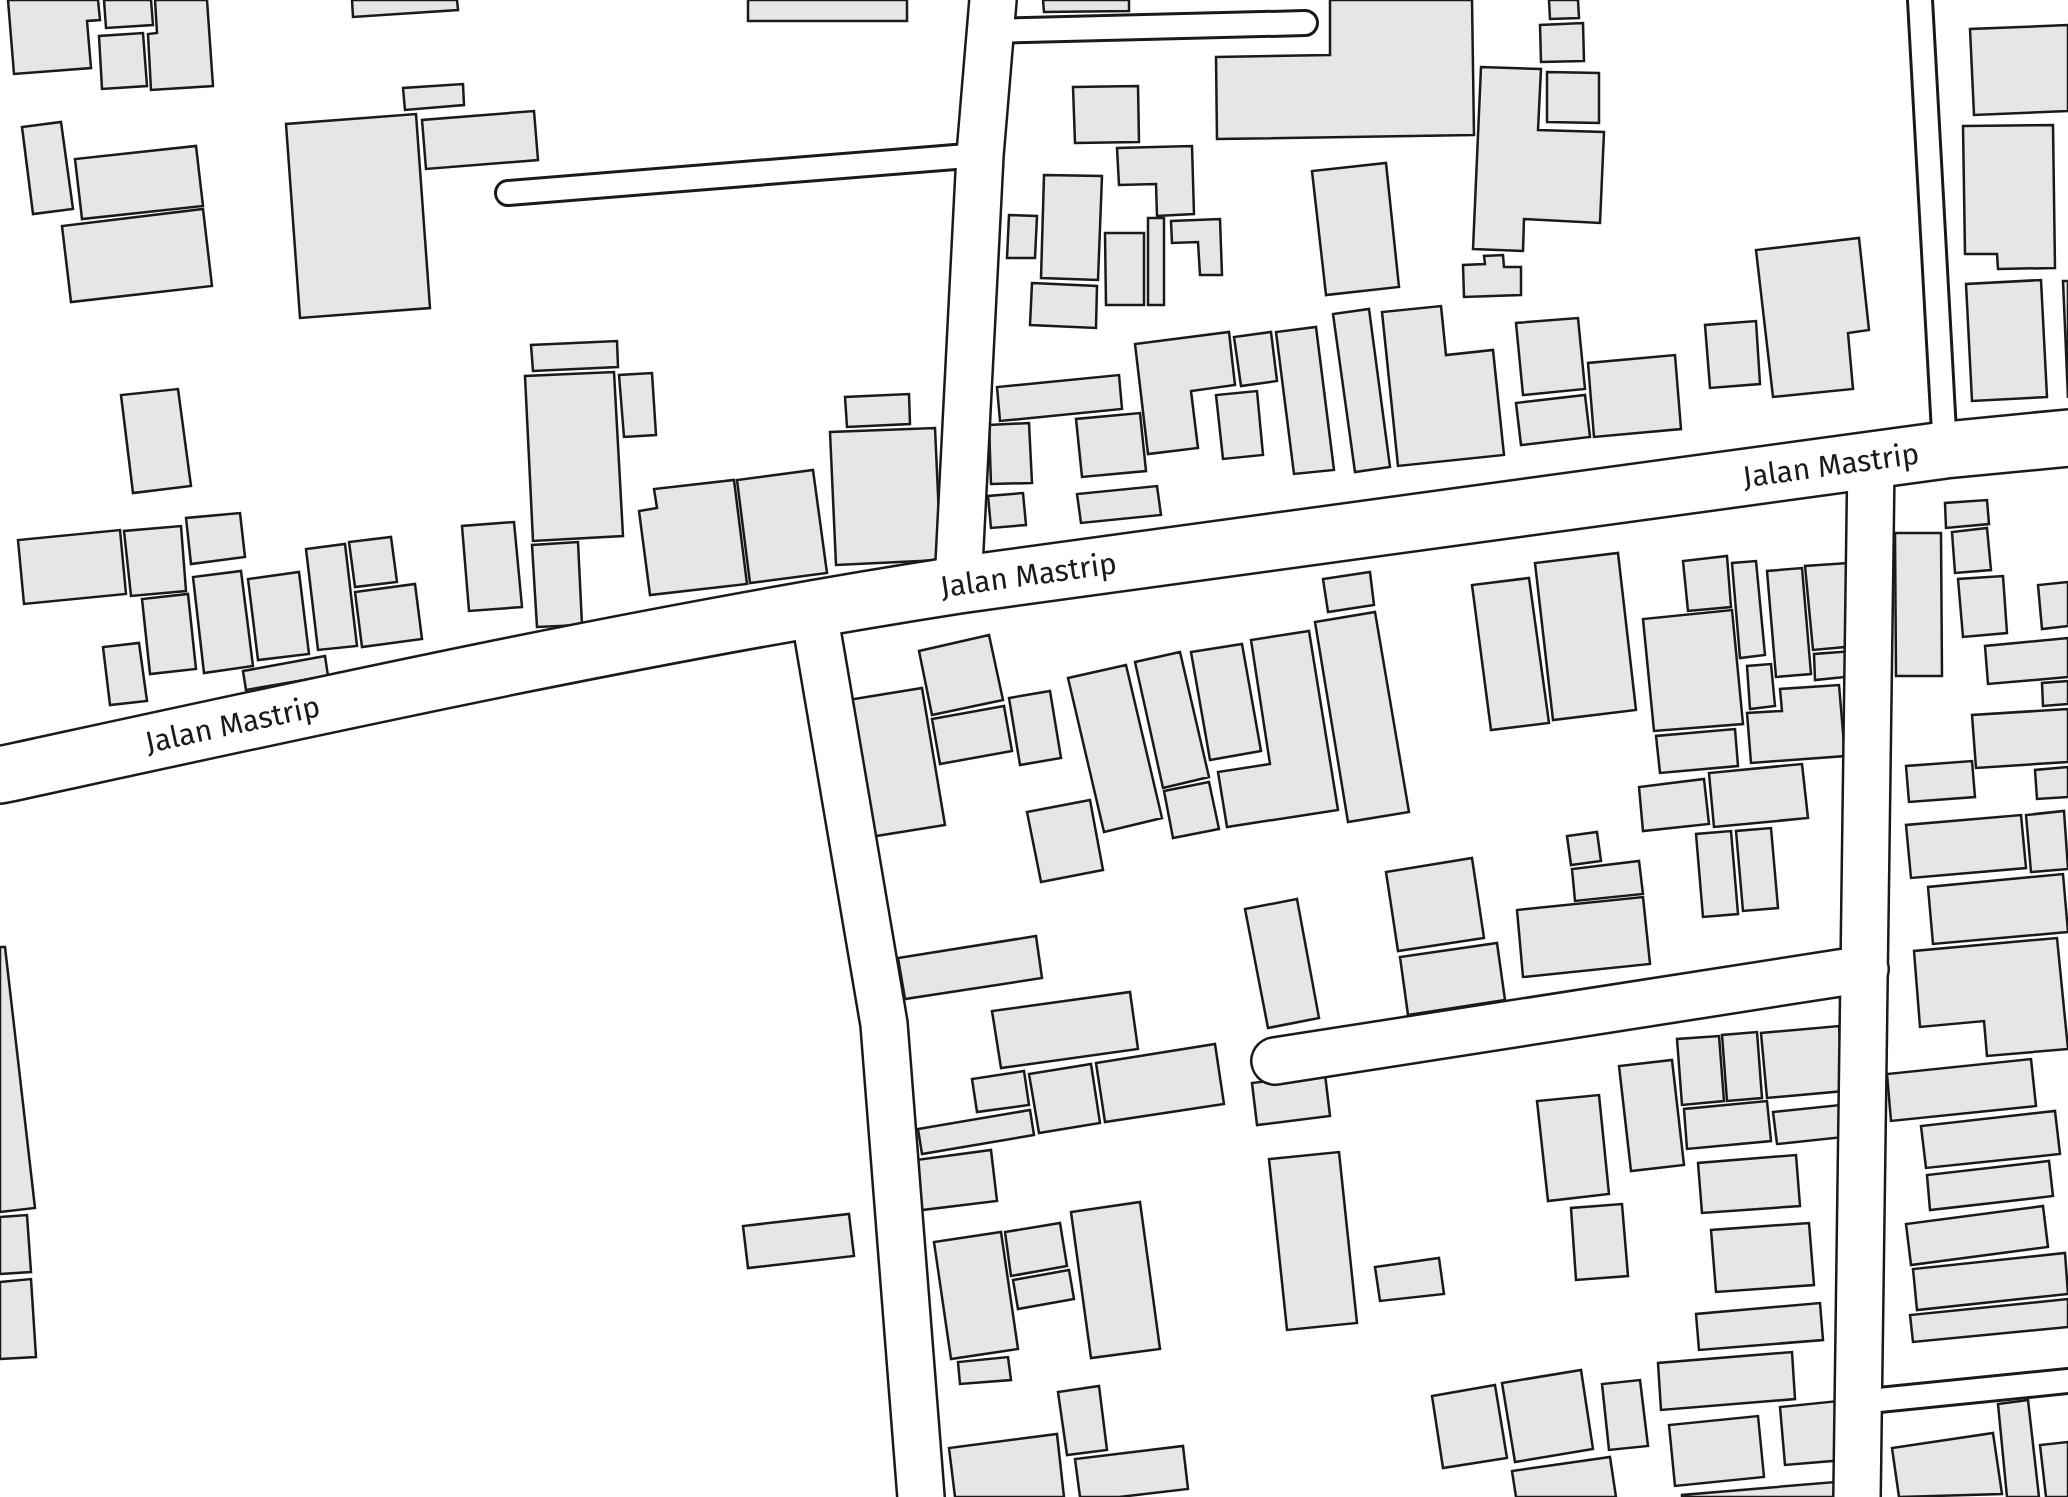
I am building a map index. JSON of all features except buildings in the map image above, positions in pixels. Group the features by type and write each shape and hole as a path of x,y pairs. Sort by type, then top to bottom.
{"main road":[{"name":"Jalan Mastrip","path":"0,775 446,678 958,584 1945,450 2068,438"}],"street":[{"path":"958,584 991,16"},
{"path":"1857,1497 1871,461"},
{"path":"814,608 884,1024 921,1497"},
{"path":"1275,1061 1865,969"}],"lane":[{"path":"1920,0 1945,450"},
{"path":"991,16 1306,23"},
{"path":"508,193 980,155"},
{"path":"1859,1402 2068,1382"}]}
